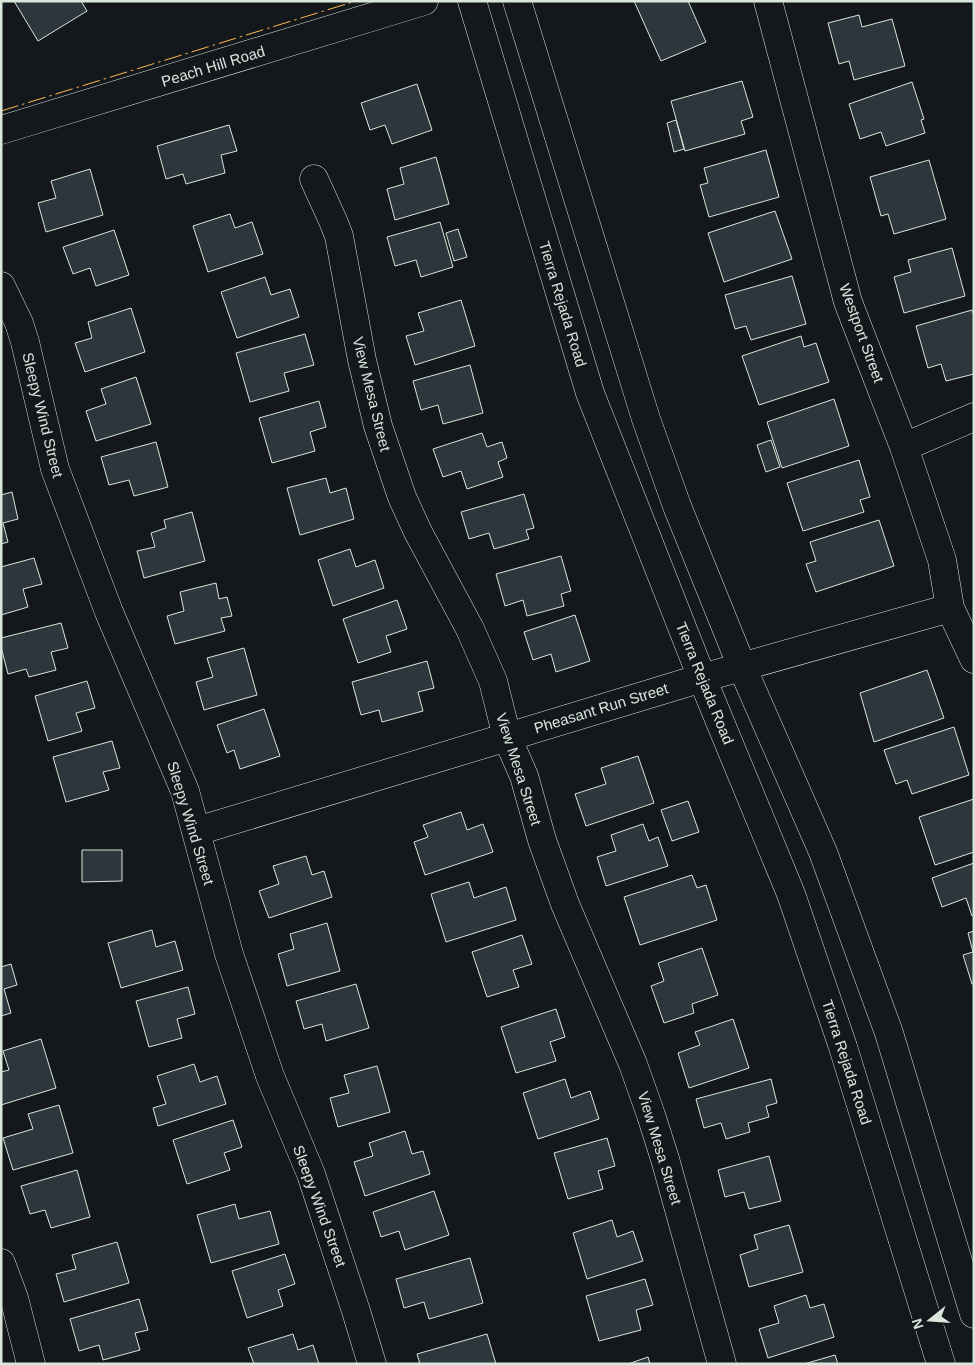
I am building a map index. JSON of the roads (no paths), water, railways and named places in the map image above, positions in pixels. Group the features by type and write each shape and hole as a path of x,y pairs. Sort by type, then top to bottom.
{"street":[{"name":"Peach Hill Road","path":"1,130 424,1"},
{"name":"Tierra Rejada Road","path":"472,1 590,393 702,678 791,894 846,1056 941,1364"},
{"path":"517,1 646,419 677,506 742,667 823,852 886,1024 974,1314"},
{"name":"Westport Street","path":"768,1 848,302 904,447 942,560 950,608 974,659"},
{"name":"View Mesa Street","path":"314,179 339,236 378,426 402,497 418,532 470,629 493,681 507,736 524,776 542,840 564,904 633,1064 651,1115 722,1364"},
{"name":"Sleepy Wind Street","path":"1,286 19,323 25,342 54,469 109,612 182,783 197,831 229,954 270,1076 310,1174 372,1364"},
{"path":"904,447 974,417"},
{"name":"Pheasant Run Street","path":"197,831 702,678 950,608"},
{"path":"1,1263 14,1298 31,1364"}]}
